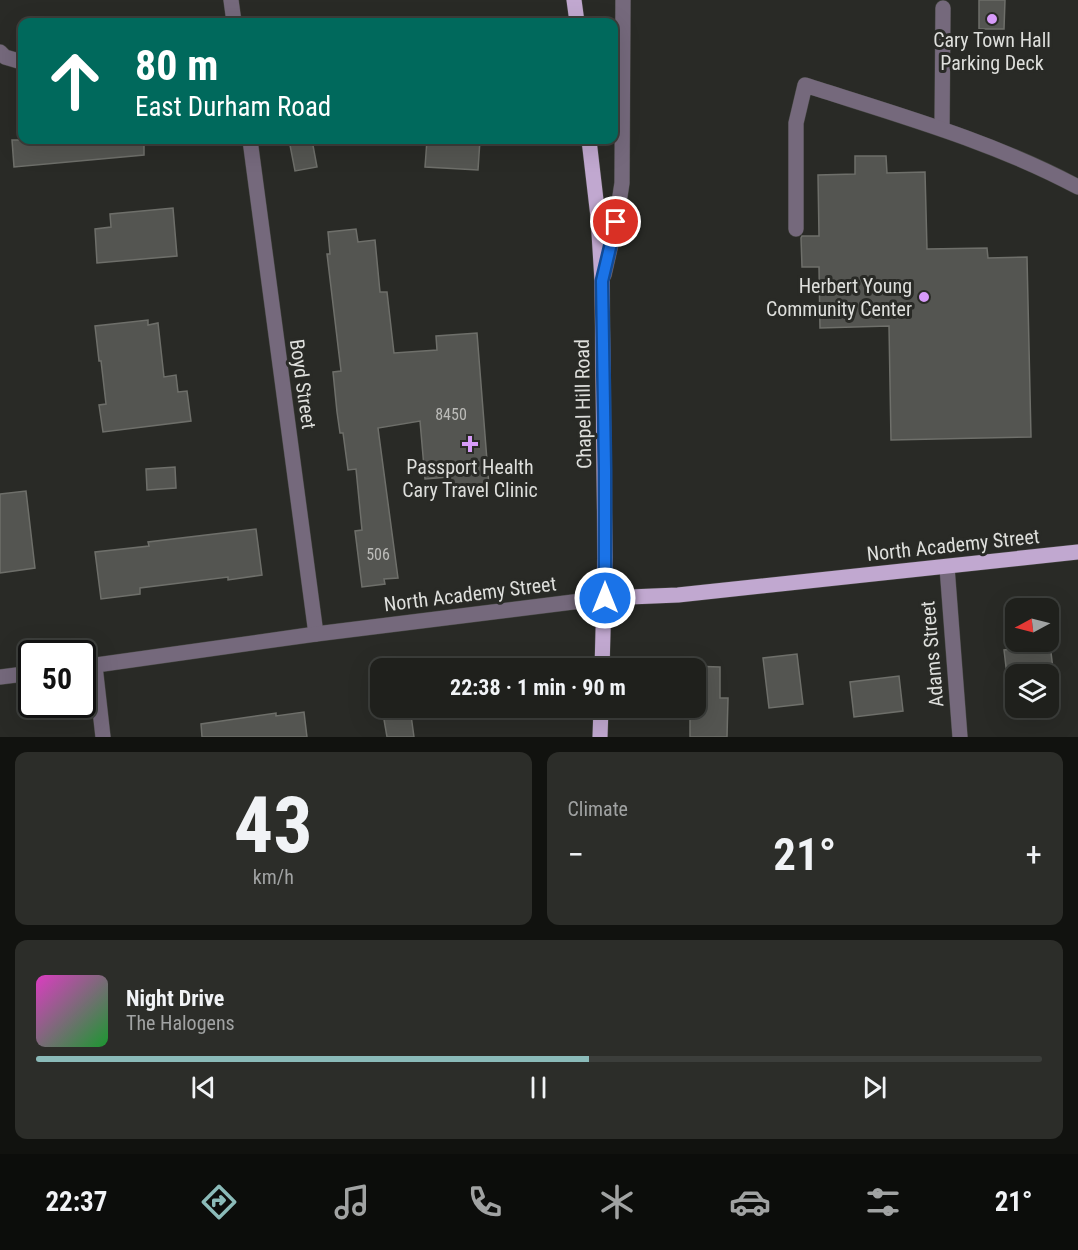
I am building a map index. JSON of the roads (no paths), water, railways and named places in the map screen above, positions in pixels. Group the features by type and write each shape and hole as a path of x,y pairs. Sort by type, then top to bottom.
{"main road":[{"path":"574,0 576,18"},
{"name":"Chapel Hill Road","path":"589,144 598,217 602,281 605,469 602,658"},
{"name":"North Academy Street","path":"605,598 678,595 1078,552"},
{"path":"600,737 601,718"}],"street":[{"path":"231,0 233,18"},
{"path":"602,281 616,222 622,183 623,0"},
{"path":"942,129 943,8"},
{"path":"0,52 18,61"},
{"path":"796,229 796,123 805,85 980,142 1078,186"},
{"name":"Boyd Street","path":"251,144 316,634"},
{"name":"Adams Street","path":"947,567 960,737"},
{"name":"North Academy Street","path":"96,665 316,634 605,598"},
{"path":"0,677 18,675"},
{"path":"96,702 103,737"}],"place":[{"name":"Cary Town Hall Parking Deck","path":"992,19"},
{"name":"Herbert Young Community Center","path":"924,297"},
{"name":"Passport Health Cary Travel Clinic","path":"470,444"}]}
